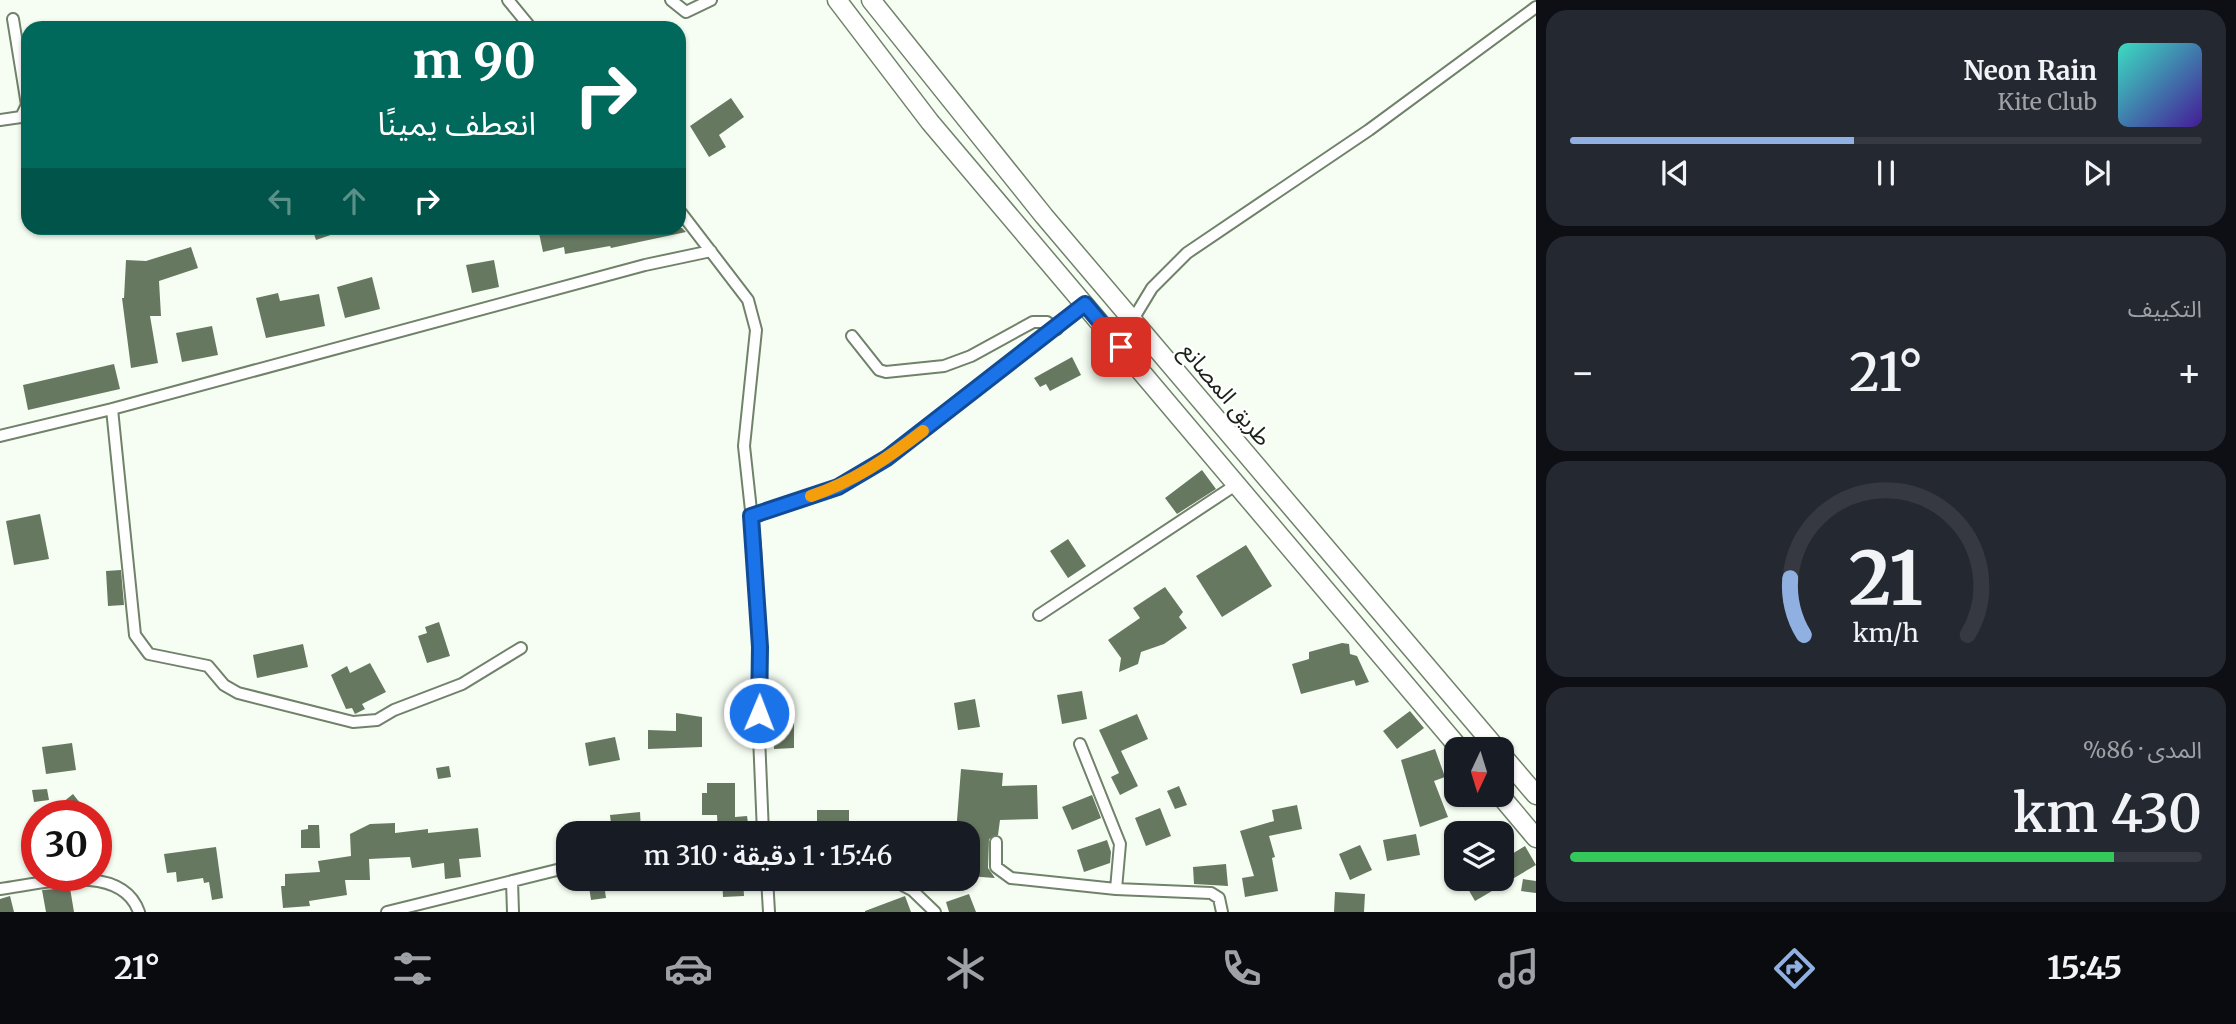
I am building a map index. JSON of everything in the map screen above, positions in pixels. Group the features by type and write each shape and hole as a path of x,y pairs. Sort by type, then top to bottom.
{"main road":[{"path":"837,0 930,122 1234,485 1450,737"},
{"name":"طريق المصانع","path":"871,0 951,104 1132,321 1487,737"},
{"path":"1514,769 1536,795"},
{"path":"1510,807 1536,838"}],"street":[{"path":"508,0 525,21"},
{"path":"671,0 686,12 711,0"},
{"path":"1132,321 1152,288 1187,253 1369,130 1536,7"},
{"path":"13,19 21,68"},
{"path":"0,120 21,117"},
{"path":"686,219 748,300 756,330 744,424 760,647 759,736 763,821"},
{"path":"0,436 112,409 619,272 711,251"},
{"path":"751,516 838,487 887,458 1057,329 1085,304"},
{"path":"852,335 878,370 886,372 944,366 971,356 1032,322 1047,322 1057,329"},
{"path":"112,409 135,635 149,654 208,666 224,685 238,693 353,722 377,720 394,710 462,684 521,648"},
{"path":"1040,615 1234,485"},
{"path":"1080,744 1120,844 1116,889"},
{"path":"996,842 996,867 1002,874 1116,889 1211,893 1219,898 1222,912"},
{"path":"387,912 556,870"},
{"path":"0,889 82,879 104,881 129,895 139,912"},
{"path":"512,881 513,912"},
{"path":"768,891 769,912"},
{"path":"913,891 935,912"}],"building":[{"path":"731,98 744,117 719,135 726,147 709,157 690,126"},
{"path":"314,235 331,235 316,240"},
{"path":"539,235 672,235 611,248 610,246 565,254 564,247 543,252"},
{"path":"191,247 198,268 159,281 161,316 150,316 158,363 131,368 122,298 126,260 146,261"},
{"path":"494,260 499,287 472,293 466,265"},
{"path":"372,277 380,309 345,318 337,287"},
{"path":"278,293 280,301 319,294 325,326 266,338 256,298"},
{"path":"212,326 218,355 182,362 176,333"},
{"path":"1072,357 1081,375 1050,391 1046,384 1040,387 1034,378"},
{"path":"114,364 120,389 28,410 23,385"},
{"path":"1202,470 1216,489 1177,514 1165,498"},
{"path":"40,514 49,559 14,565 6,521"},
{"path":"1068,539 1086,566 1068,578 1050,551"},
{"path":"1246,545 1272,586 1222,617 1196,576"},
{"path":"121,570 124,605 108,606 106,571"},
{"path":"1165,587 1183,612 1179,617 1187,628 1164,644 1141,652 1138,664 1119,672 1121,658 1108,640 1140,618 1133,608"},
{"path":"439,622 450,656 427,663 418,636 427,633 425,627"},
{"path":"1342,643 1349,644 1350,654 1357,656 1369,682 1356,686 1354,680 1301,694 1292,664 1309,659 1309,652"},
{"path":"303,644 308,667 257,678 253,655"},
{"path":"370,663 386,692 362,704 365,709 355,714 352,708 346,709 331,675 347,666 350,673"},
{"path":"1082,691 1087,719 1062,724 1057,695"},
{"path":"975,699 980,727 958,730 954,703"},
{"path":"1410,711 1424,728 1397,749 1383,731"},
{"path":"676,713 702,717 702,747 648,749 648,730 676,731"},
{"path":"1137,714 1148,739 1121,751 1138,786 1120,795 1111,777 1119,773 1099,730"},
{"path":"773,723 794,723 794,748 774,749"},
{"path":"615,737 620,760 589,766 585,743"},
{"path":"72,743 76,770 46,774 42,747"},
{"path":"1435,749 1444,777 1434,781 1448,817 1420,827 1401,760"},
{"path":"449,766 451,777 438,779 436,768"},
{"path":"961,769 1003,773 1002,786 1037,785 1038,819 1000,820 998,835 989,839 988,868 995,878 980,877 980,821 957,821"},
{"path":"707,783 735,783 735,817 747,816 748,821 717,821 717,815 702,815 702,793 707,793"},
{"path":"1179,786 1187,805 1175,809 1167,791"},
{"path":"47,789 49,800 34,800 32,790"},
{"path":"73,794 78,800 66,800"},
{"path":"1092,795 1101,818 1072,830 1062,807"},
{"path":"1297,805 1302,829 1269,836 1275,857 1272,858 1278,891 1245,897 1242,878 1254,876 1240,831 1274,821 1272,810"},
{"path":"1160,808 1171,836 1146,846 1135,818"},
{"path":"817,810 849,810 849,821 817,821"},
{"path":"640,812 640,821 611,821 610,815"},
{"path":"395,823 395,833 478,828 481,857 459,859 461,877 445,879 444,863 412,868 410,857 369,859 370,880 345,880 347,895 309,901 310,906 283,908 281,886 285,886 285,874 320,872 318,861 351,856 350,834 370,824"},
{"path":"308,825 319,825 320,848 301,848 301,830 308,829"},
{"path":"1416,834 1420,855 1387,861 1383,840"},
{"path":"1107,840 1111,852 1110,863 1084,872 1077,850"},
{"path":"1360,845 1372,870 1350,880 1339,854"},
{"path":"1525,846 1536,865 1514,878 1514,853"},
{"path":"216,847 223,898 212,900 209,882 204,883 203,878 177,882 176,872 167,873 164,854"},
{"path":"1226,864 1228,886 1194,884 1193,867"},
{"path":"1523,879 1536,881 1536,893 1521,891"},
{"path":"42,891 70,891 74,912 46,912"},
{"path":"590,891 605,891 606,898 591,900"},
{"path":"723,891 744,891 744,896 723,897"},
{"path":"1469,891 1492,891 1475,901"},
{"path":"1335,892 1365,894 1364,912 1334,912"},
{"path":"969,894 976,912 949,912 946,902"},
{"path":"10,896 14,912 0,912 0,899"},
{"path":"905,896 911,912 865,912 865,911"}],"slow traffic":[{"path":"811,496 838,487 887,458 923,431"}],"route":[{"path":"759,713 760,647 751,516 838,487 887,458 1057,329 1085,304 1121,347"}]}
